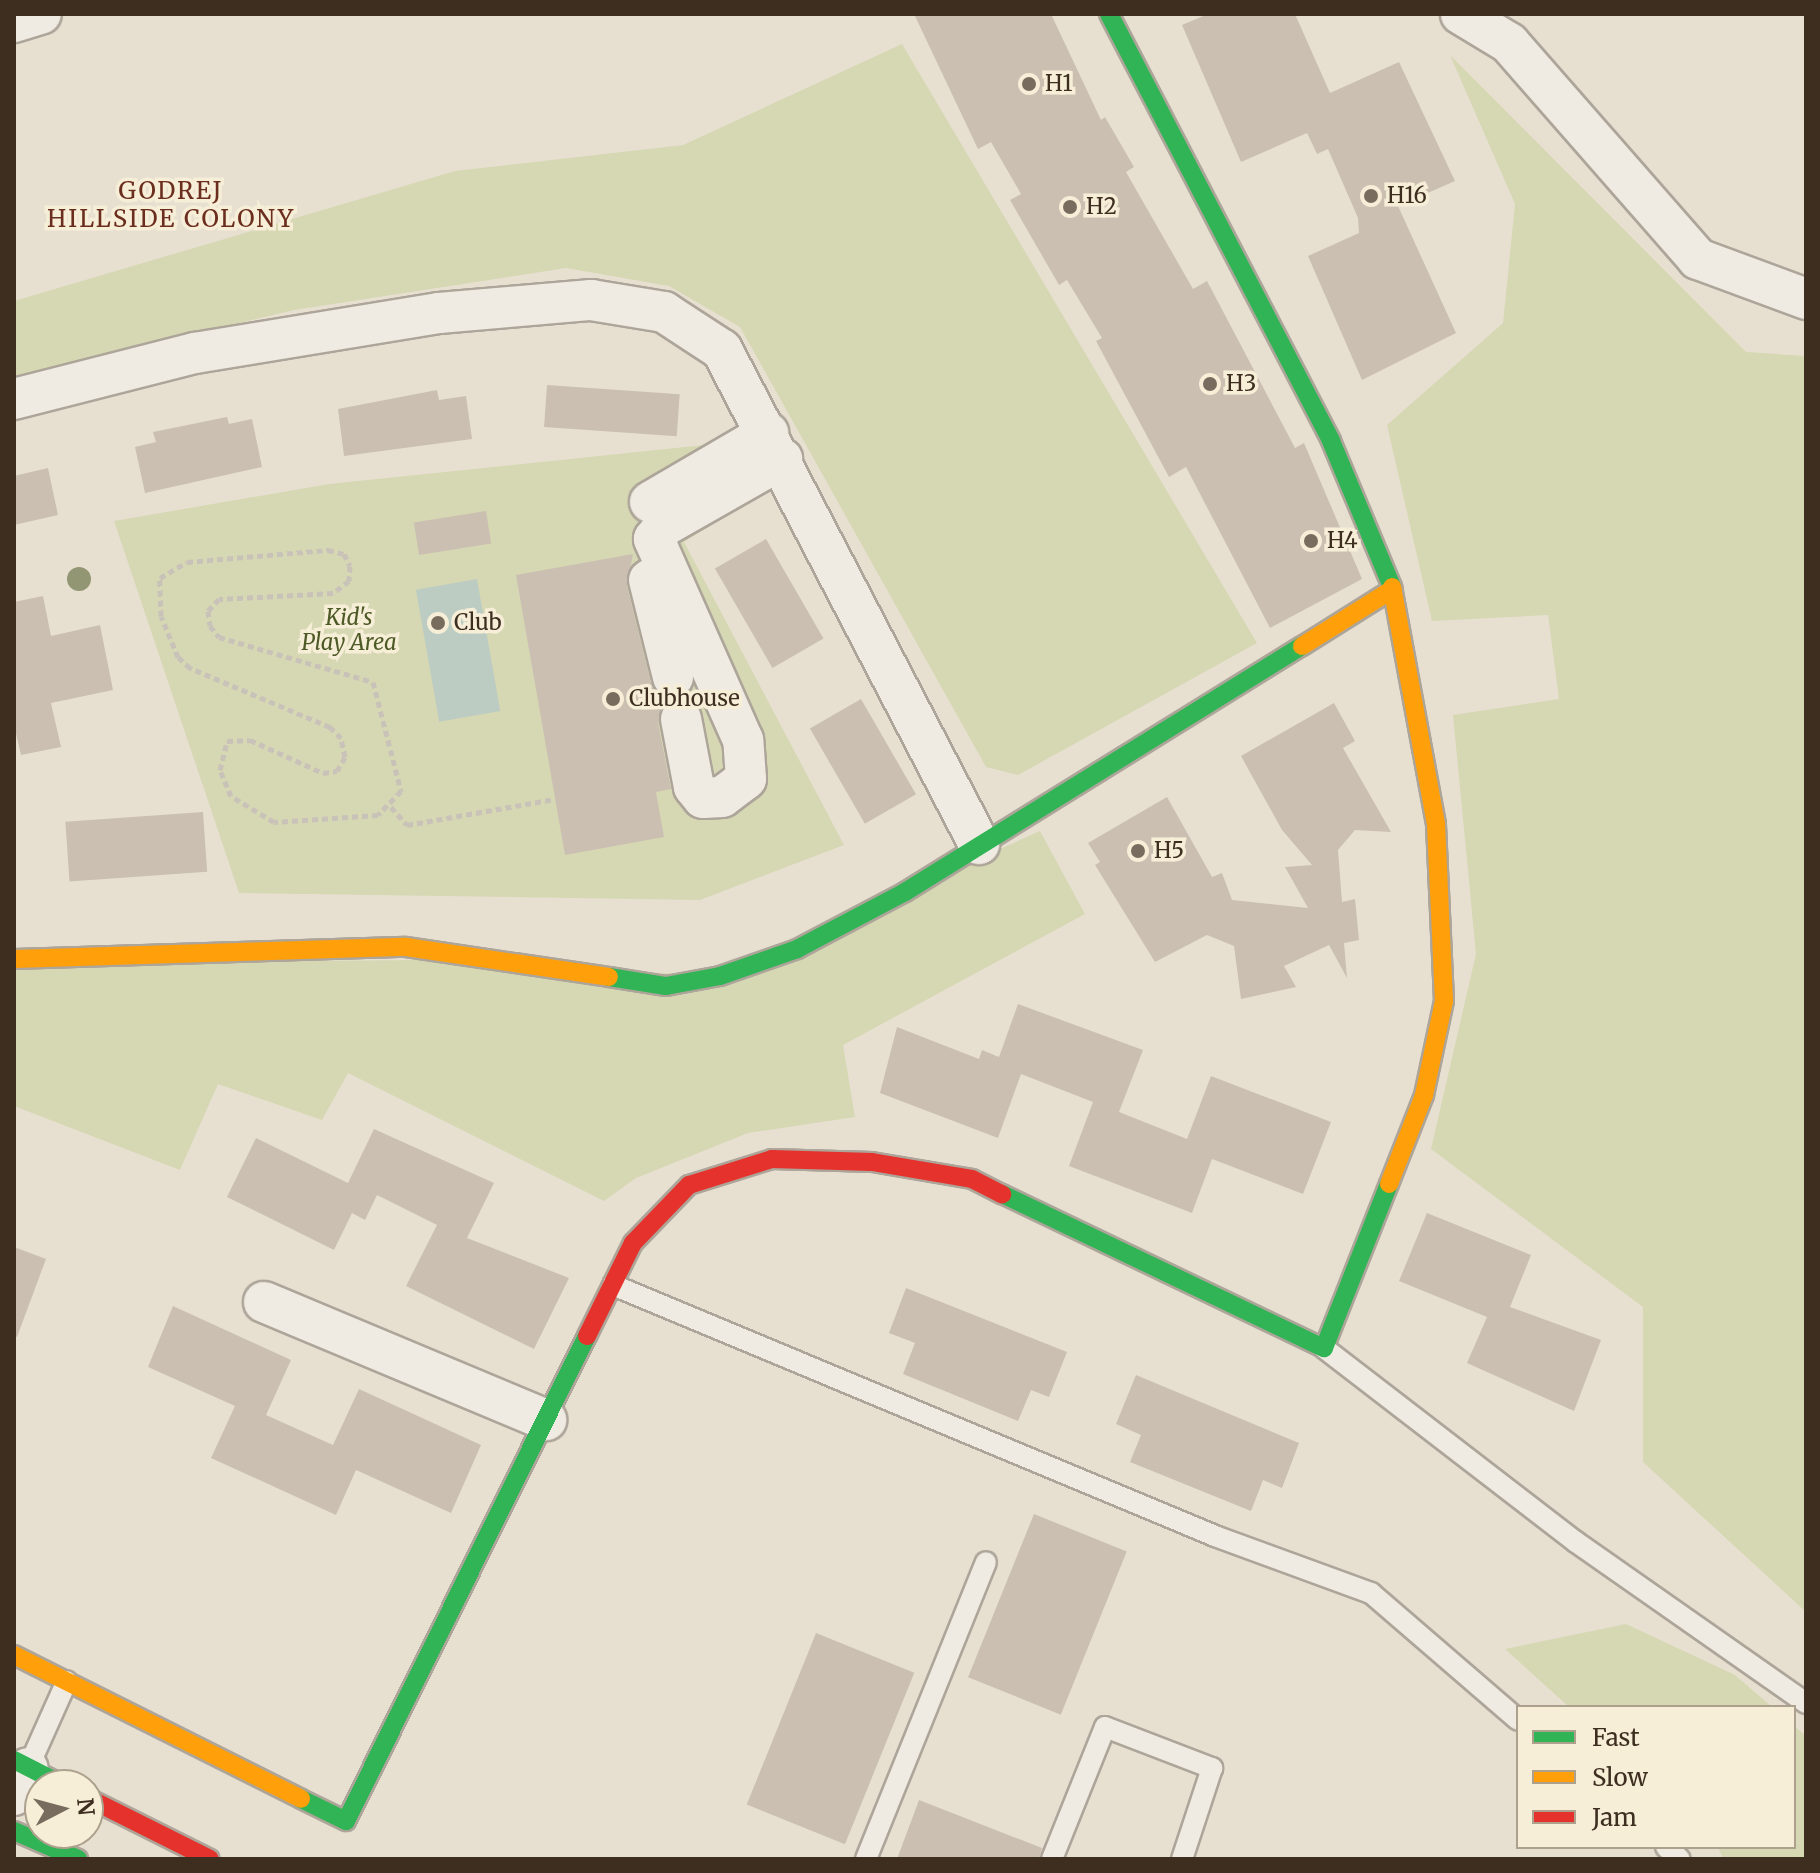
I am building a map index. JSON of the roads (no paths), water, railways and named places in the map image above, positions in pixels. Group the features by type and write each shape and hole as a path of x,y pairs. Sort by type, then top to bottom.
{"street":[{"path":"14,22 41,14"},
{"path":"14,1655 346,1821 633,1243 689,1185 772,1159 872,1162 972,1179 1324,1348 1424,1095 1444,1001 1436,824 1393,589 1331,441 1109,14"},
{"path":"1461,14 1509,43 1698,259 1806,299"},
{"path":"14,399 195,353 439,313 591,300 664,312 722,350 775,446 979,844"},
{"path":"673,677 636,535 639,515 775,446"},
{"path":"681,719 694,787 703,798 722,797 746,779 743,740 654,539 664,526 775,446"},
{"path":"14,959 406,947 666,986 720,976 797,949 979,844 1393,589"},
{"path":"264,1302 546,1420"},
{"path":"104,1806 210,1859"},
{"path":"14,1831 78,1859"}],"lane":[{"path":"613,1285 1215,1536 1371,1593 1516,1718"},
{"path":"1324,1348 1576,1542 1806,1703"},
{"path":"866,1859 986,1562"},
{"path":"33,1769 67,1681"},
{"path":"1052,1859 1105,1727 1212,1768 1182,1859"}],"place":[{"name":"H1","path":"1029,84"},
{"name":"H16","path":"1371,196"},
{"name":"H2","path":"1070,207"},
{"name":"H3","path":"1210,384"},
{"name":"H4","path":"1311,541"},
{"name":"Club","path":"438,623"},
{"name":"Clubhouse","path":"613,699"},
{"name":"H5","path":"1138,851"}],"district":[{"name":"GODREJ HILLSIDE COLONY","path":"171,205"}],"park label":[{"name":"Kid's Play Area","path":"349,630"}]}
